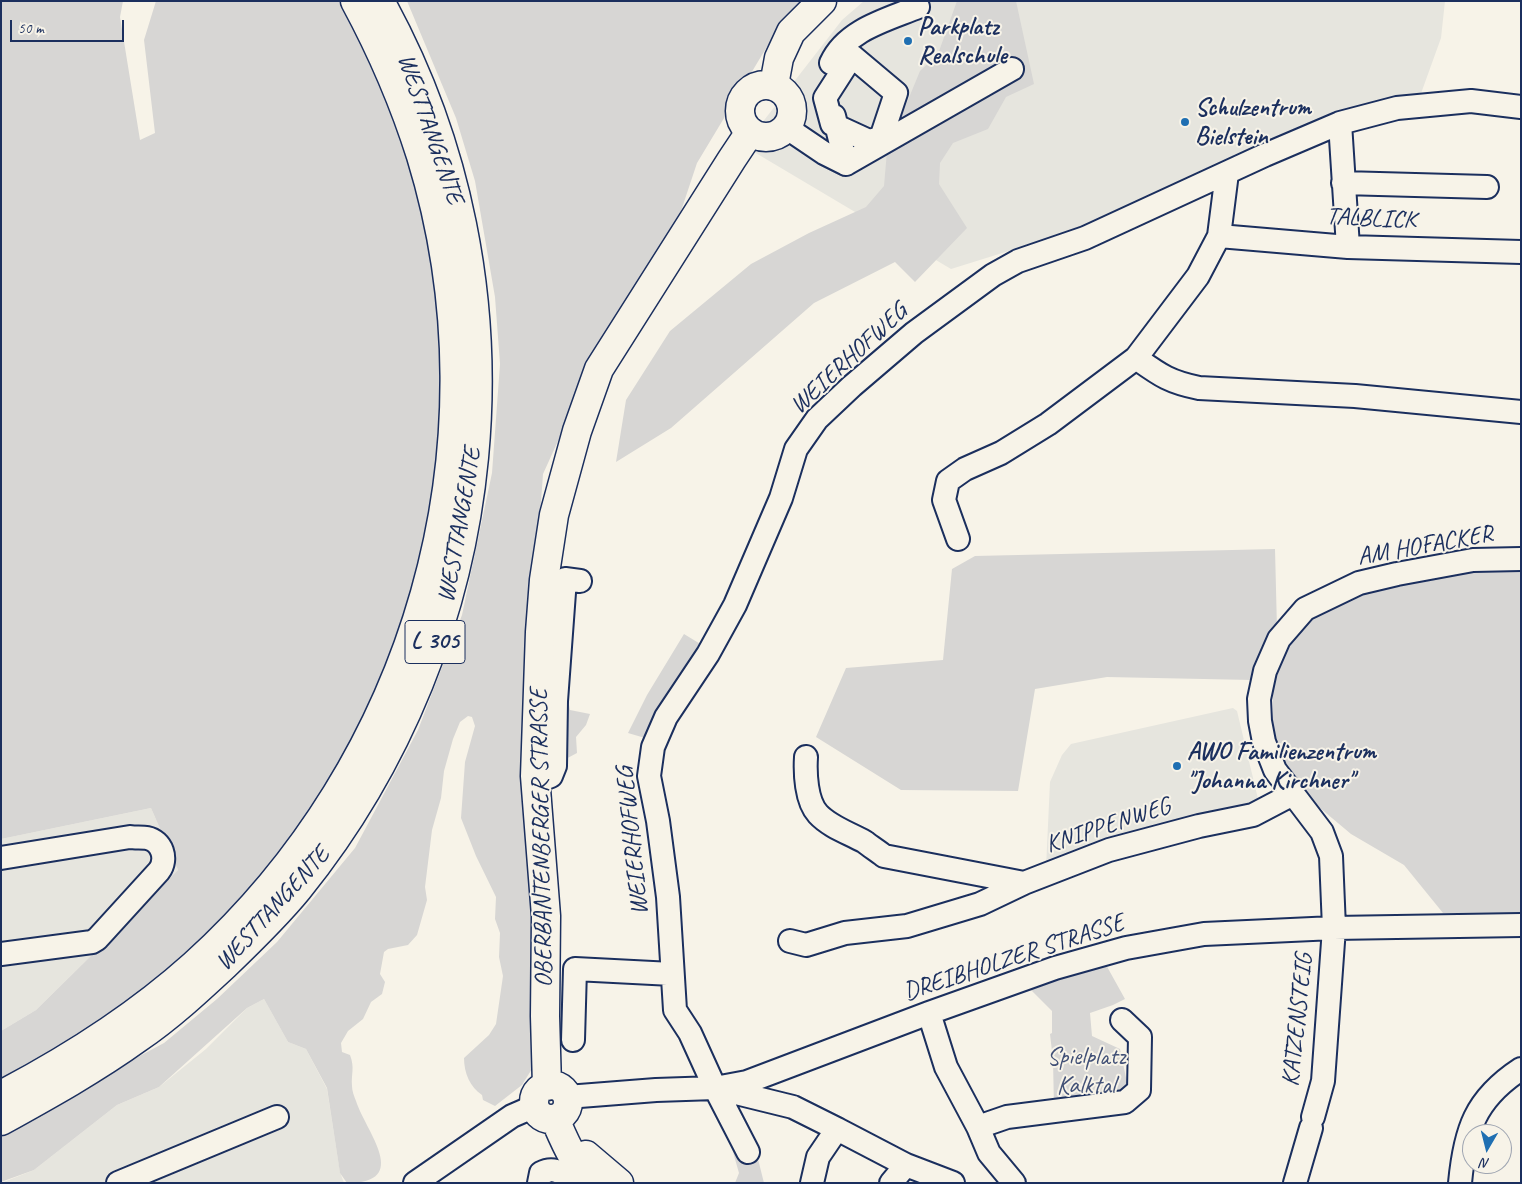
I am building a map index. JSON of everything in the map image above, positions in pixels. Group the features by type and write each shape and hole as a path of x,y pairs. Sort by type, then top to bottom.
{"main road":[{"name":"WESTTANGENTE","path":"1,1095 58,1064 128,1018 194,965 253,906 304,843 348,776 384,706 415,629 438,544 448,484 454,414 453,326 442,241 422,158 393,78 356,1"},
{"name":"WESTTANGENTE","path":"1,1120 68,1083 140,1037 207,982 262,929 297,891 347,823 373,780 408,712 438,634 461,551 474,465 479,378 476,326 467,250 448,168 420,88 404,49 380,1"},
{"path":"774,85 779,58 791,32 822,1"},
{"path":"765,84 774,85 788,95 792,103 792,120 788,128 781,134 763,138 750,132 742,122 740,114 740,105 744,97 757,86 765,84"},
{"name":"OBERBANTENBERGER STRASSE","path":"591,1179 568,1148 553,1109 545,1016 546,916 535,776 540,632 544,580 554,515 577,432 599,369 750,132"},
{"path":"553,1109 619,1183"}],"street":[{"path":"827,94 852,56 896,94 881,138 868,141 832,124 825,98 829,68 835,56 860,30 918,7"},
{"path":"846,164 1012,69"},
{"name":"WEIERHOFWEG","path":"715,1088 690,1033 675,1010 668,897 658,821 649,776 652,747 666,717 708,654 735,605 781,498 796,449 817,419 914,333 993,275 1018,261 1085,238 1340,123 1397,108 1471,100 1521,107"},
{"path":"1340,123 1348,247"},
{"path":"836,126 846,164"},
{"path":"788,128 824,153 846,164"},
{"path":"958,539 944,500 948,481 965,469 1001,453 1048,424 1136,358 1198,276 1219,236 1226,173"},
{"path":"1343,183 1487,187"},
{"name":"TALBLICK","path":"1219,236 1348,247 1521,252"},
{"path":"1136,358 1160,375 1178,384 1199,388 1355,396 1521,412"},
{"name":"AM HOFACKER","path":"1334,928 1331,856 1322,832 1276,770 1264,742 1260,721 1260,700 1265,670 1279,639 1305,608 1359,583 1473,560 1521,559"},
{"path":"535,776 546,778 551,776 555,766 556,711 565,579 580,581"},
{"name":"KNIPPENWEG","path":"806,757 804,774 813,806 818,813 828,822 865,842 884,856 1024,883"},
{"name":"KNIPPENWEG","path":"790,941 806,945 845,933 907,926 980,904 1024,883 1109,850 1200,826 1253,815 1294,794"},
{"path":"1,858 130,838 146,838 156,842 161,848 164,858 163,866 159,871 97,939 92,942 1,954"},
{"name":"DREIBHOLZER STRASSE","path":"415,1183 505,1120 656,1090 715,1088 748,1082 929,1013 1055,968 1126,948 1204,934 1334,928 1521,925"},
{"name":"KATZENSTEIG","path":"1296,1183 1323,1081 1334,928"},
{"path":"573,1040 575,969 672,974"},
{"path":"929,1013 946,1067 978,1127 989,1153 1014,1183"},
{"path":"978,1127 1007,1117 1126,1102 1139,1090 1140,1037 1122,1020"},
{"path":"1460,1183 1466,1142 1483,1102 1492,1091 1521,1069"},
{"path":"715,1088 793,1107 906,1165 953,1183"},
{"path":"715,1088 748,1152"},
{"path":"118,1183 277,1117"},
{"path":"812,1183 818,1157 837,1129"},
{"path":"891,1183 906,1165"},
{"path":"539,1183 541,1173 548,1170 554,1171 568,1180 591,1179"}],"shaded area":[{"path":"864,1 1445,1 1441,38 1419,99 1044,240 951,269 744,146 842,20"},
{"path":"1233,708 1237,711 1259,803 1046,868 1050,782 1062,755 1071,744"},
{"path":"151,808 178,870 36,1010 1,1031 1,839"},
{"path":"264,999 288,1042 306,1049 327,1089 340,1172 344,1183 1,1183 34,1170 117,1105 159,1087 206,1049 247,1008"}],"green space":[{"path":"1,1 123,1 120,17 140,140 155,133 144,40 156,1 344,1 411,155 437,277 444,346 442,440 426,548 401,642 358,740 283,853 212,934 131,1003 1,1083 1,1031 36,1010 178,870 151,808 1,839"},
{"path":"407,1 804,1 780,25 697,163 675,229 641,276 587,377 543,474 533,612 535,1064 522,1085 495,1106 483,1100 482,1095 468,1079 465,1069 464,1058 489,1035 496,1024 503,976 499,957 500,933 495,919 496,897 476,856 461,818 465,762 475,726 472,717 468,716 460,722 444,771 441,798 432,830 425,887 427,900 417,935 408,945 388,949 384,952 380,974 385,982 382,994 371,1002 363,1019 348,1031 341,1043 342,1052 350,1055 353,1067 352,1088 354,1095 380,1154 381,1165 377,1175 366,1181 347,1183 340,1173 327,1088 306,1049 288,1042 264,999 247,1008 159,1087 117,1105 34,1170 1,1182 1,1128 164,1043 217,999 277,942 355,848 418,730 462,615 492,473 500,364 495,297 475,181 456,118"},
{"path":"957,1 1016,1 1034,84 1006,97 988,129 953,143 940,163 939,184 967,228 915,282 895,262 814,303 671,428 616,462 626,400 670,331 751,264 809,233 866,207 884,186 887,151 920,71 938,54"},
{"path":"1275,549 1277,629 1252,680 1107,677 1035,689 1018,791 901,790 816,737 846,668 943,660 952,569 975,556"},
{"path":"1499,566 1521,566 1521,914 1443,913 1404,865 1351,834 1295,787 1273,735 1273,673 1305,609 1353,593"},
{"path":"684,634 702,645 645,738 628,733 647,695"},
{"path":"560,705 569,705 570,710 590,714 586,725 576,737 577,753 562,761"},
{"name":"Spielplatz Kalktal","path":"1105,963 1125,999 1090,1013 1092,1036 1120,1049 1130,1097 1054,1108 1053,1060 1050,1034 1052,1033 1052,1011 1028,987"},
{"path":"739,1142 756,1151 764,1183 735,1183 739,1173 731,1145"}],"place":[{"name":"Parkplatz Realschule","path":"908,41"},
{"name":"Schulzentrum Bielstein","path":"1185,122"},
{"name":"AWO Familienzentrum \"Johanna Kirchner\"","path":"1177,766"}]}
